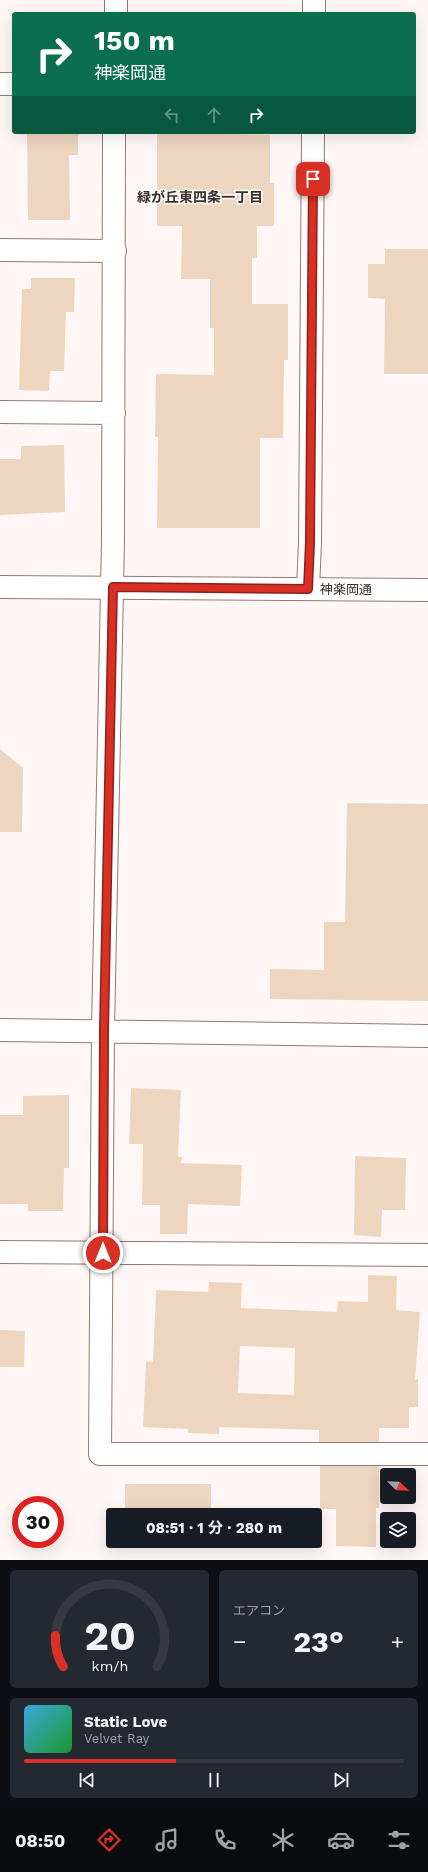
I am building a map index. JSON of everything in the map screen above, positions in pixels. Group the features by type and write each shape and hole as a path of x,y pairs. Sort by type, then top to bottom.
{"street":[{"path":"116,0 116,12"},
{"path":"314,0 314,12"},
{"path":"0,84 12,84"},
{"path":"114,134 115,252 113,587 104,1031 100,1454 428,1454"},
{"path":"308,589 310,542 313,134"},
{"path":"0,250 115,252"},
{"path":"0,412 114,413"},
{"name":"神楽岡通","path":"0,586 428,590"},
{"path":"0,1030 428,1036"},
{"path":"0,1252 428,1255"}],"building":[{"path":"27,134 78,134 78,155 69,155 70,220 28,220"},
{"path":"157,134 270,135 270,183 274,183 274,226 257,226 257,258 252,258 252,304 288,304 288,360 284,360 283,438 260,438 260,528 157,528 158,437 155,437 156,374 214,375 214,328 210,328 210,279 181,279 182,226 157,226"},
{"path":"385,249 428,249 428,374 384,374 385,299 368,298 368,264 385,264"},
{"path":"31,278 75,278 74,312 66,312 64,371 50,371 49,391 19,390 22,289 31,289"},
{"path":"64,445 65,512 0,515 0,459 21,459 21,446"},
{"path":"0,749 23,768 22,832 0,832"},
{"path":"347,803 428,804 428,1001 270,999 270,969 324,970 324,922 345,922"},
{"path":"131,1088 181,1090 178,1157 182,1157 181,1163 242,1165 240,1206 188,1204 187,1234 160,1234 160,1205 142,1205 143,1144 129,1144"},
{"path":"69,1095 69,1168 64,1168 63,1211 28,1211 28,1204 0,1204 0,1115 23,1115 23,1096"},
{"path":"355,1156 406,1158 405,1210 382,1210 381,1237 354,1235"},
{"path":"368,1275 397,1276 396,1310 420,1312 415,1380 418,1379 418,1407 409,1407 409,1428 379,1428 379,1442 319,1442 319,1430 219,1427 219,1434 188,1433 188,1429 143,1427 146,1361 153,1362 156,1290 208,1292 209,1282 242,1283 241,1308 337,1312 338,1301 368,1302","holes":["240,1346 295,1348 294,1395 238,1393"]},
{"path":"0,1330 25,1331 24,1367 0,1367"},
{"path":"320,1466 379,1466 379,1508 376,1508 376,1547 336,1546 336,1509 320,1508"},
{"path":"125,1484 211,1484 211,1508 125,1508"}],"district":[{"name":"緑が丘東四条一丁目","path":"200,197"}],"route":[{"path":"103,1253 104,1031 113,587 308,589 310,542 313,179"}]}
